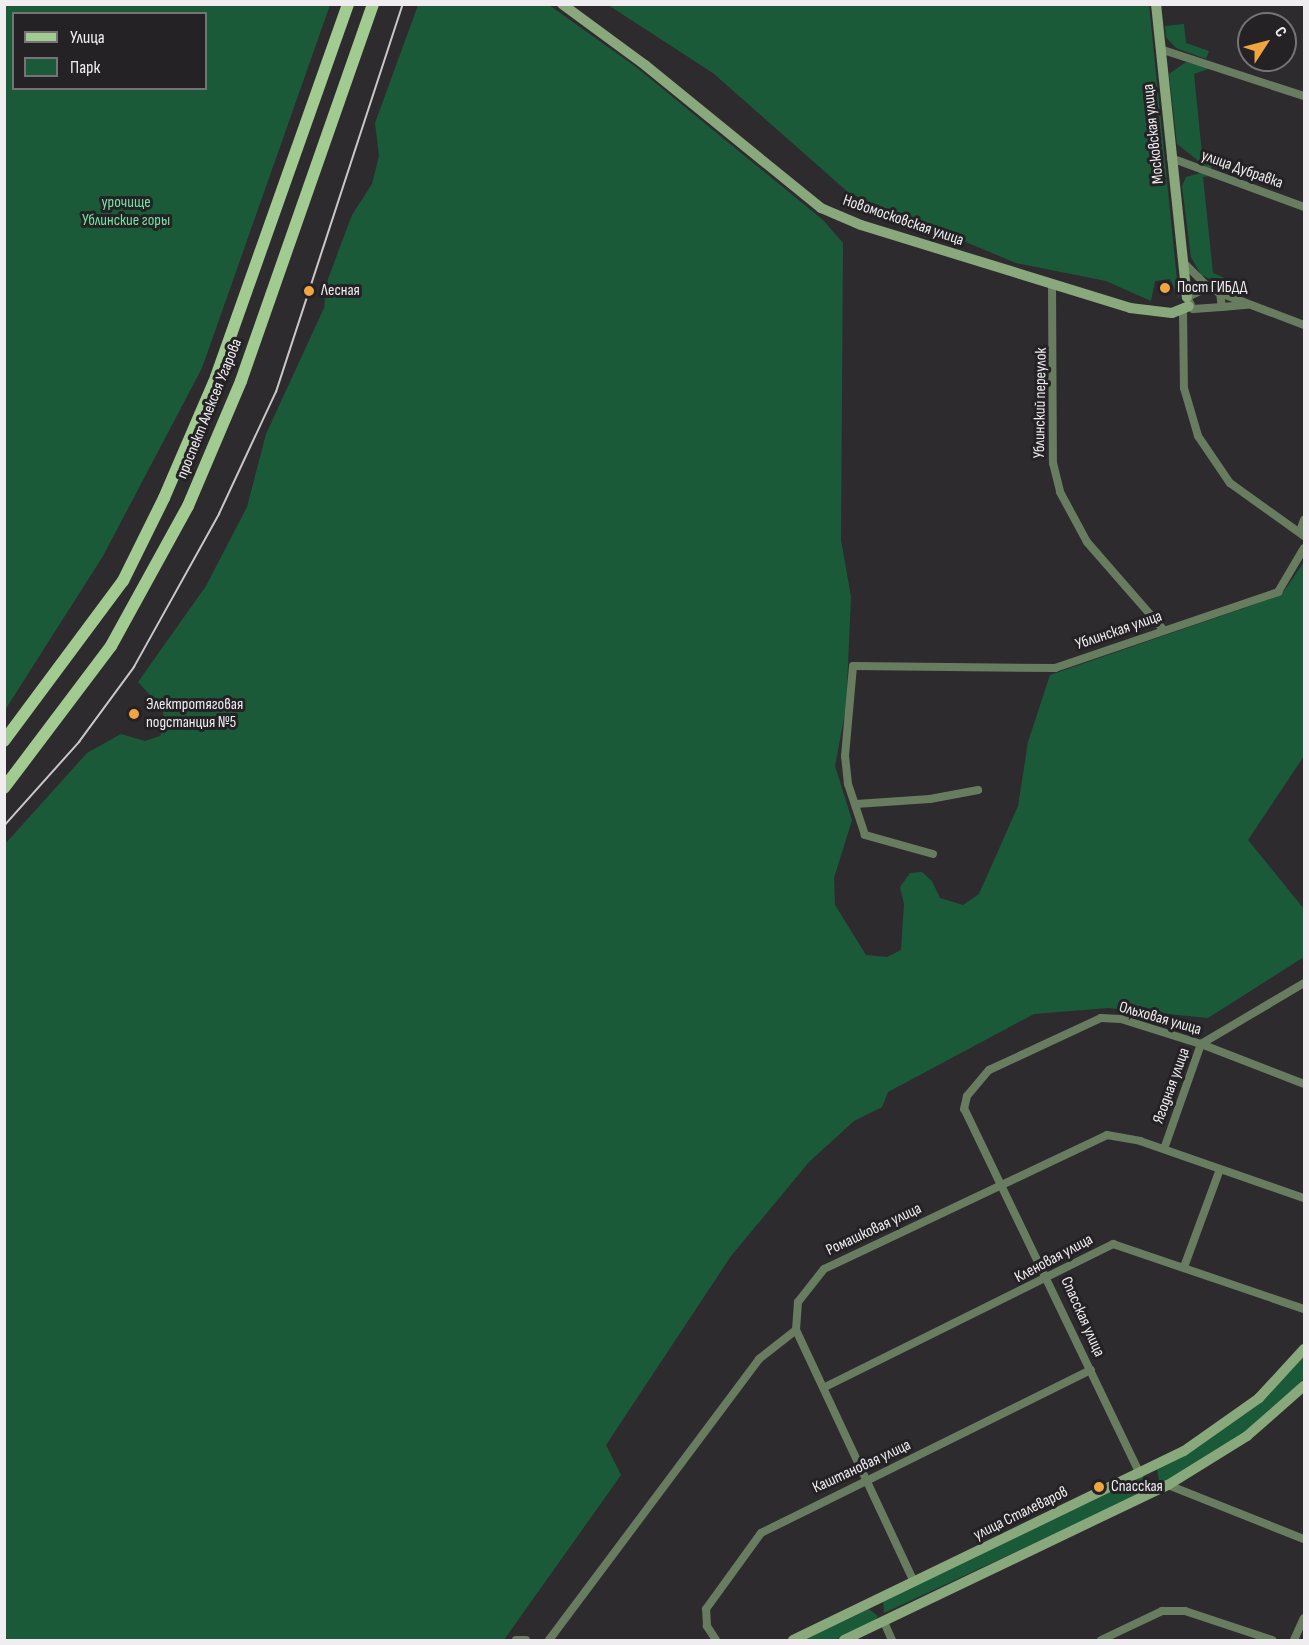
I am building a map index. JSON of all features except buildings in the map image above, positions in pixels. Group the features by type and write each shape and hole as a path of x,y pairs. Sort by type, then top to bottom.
{"main road":[{"name":"проспект Алексея Угарова","path":"4,741 123,581 164,498 216,377 348,4"},
{"name":"проспект Алексея Угарова","path":"4,788 111,646 188,506 241,381 373,4"},
{"name":"Новомосковская улица","path":"562,4 645,65 821,208 1052,285 1130,308 1186,305"},
{"name":"Московская улица","path":"1156,4 1186,305"},
{"name":"улица Сталеваров","path":"793,1641 1144,1472 1259,1398 1305,1349"},
{"path":"844,1641 1162,1487 1247,1436 1305,1386"},
{"path":"1144,1472 1162,1487"},
{"path":"874,1602 884,1622"}],"street":[{"path":"1160,50 1305,96"},
{"name":"улица Дубравка","path":"1171,158 1305,207"},
{"path":"1182,261 1208,287 1305,325"},
{"name":"Ублинский переулок","path":"1052,285 1053,463 1060,492 1087,542 1163,630"},
{"path":"1186,305 1208,287"},
{"path":"1220,293 1221,307"},
{"path":"1186,305 1200,310 1248,304"},
{"name":"Московская улица","path":"1186,305 1184,388 1198,436 1230,483 1302,534"},
{"path":"1302,534 1305,520"},
{"name":"Ублинская улица","path":"856,804 845,756 850,672 853,666 867,663 914,669 1041,672 1278,592 1305,548"},
{"path":"933,854 865,835 856,804 930,799 978,790"},
{"name":"Ягодная улица","path":"1164,1149 1201,1044 1305,983"},
{"name":"Ольховая улица","path":"964,1109 974,1083 989,1070 1101,1018 1201,1044 1305,1084"},
{"name":"Спасская улица","path":"964,1109 1050,1279 1090,1370 1144,1472"},
{"name":"Ромашковая улица","path":"796,1330 798,1302 824,1269 1107,1135 1164,1149 1305,1198"},
{"path":"1184,1267 1220,1169"},
{"name":"Кленовая улица","path":"825,1387 1050,1279 1113,1244 1305,1309"},
{"path":"549,1641 753,1366 796,1330 825,1387 914,1582"},
{"name":"Каштановая улица","path":"716,1641 707,1626 706,1609 750,1544 775,1525 1090,1370"},
{"path":"1162,1487 1305,1539"},
{"path":"1101,1641 1162,1611 1185,1611 1272,1641"},
{"path":"1294,1641 1305,1618"},
{"path":"884,1622 892,1641"},
{"path":"516,1641 526,1641"}],"green space":[{"name":"урочище Ублинские горы","path":"5,4 330,5 202,368 103,556 5,710"},
{"path":"418,5 549,5 636,67 823,220 843,243 841,540 851,597 846,708 835,766 852,820 834,878 835,905 866,955 887,957 901,950 904,904 900,887 910,873 922,872 932,881 940,898 963,905 979,894 1018,806 1028,742 1050,675 1256,604 1284,591 1304,562 1304,756 1248,840 1304,909 1304,957 1208,1018 1108,1008 1034,1014 888,1092 882,1107 854,1121 809,1162 731,1256 606,1445 621,1475 504,1640 5,1640 5,844 87,753 121,734 145,741 160,736 166,724 161,707 138,682 206,586 247,507 266,434 324,308 328,279 352,215 372,184 379,156 375,123"},
{"path":"608,5 1149,5 1179,299 1170,279 1155,281 1151,301 1106,281 1016,263 849,193 713,73"},
{"path":"1184,24 1186,43 1209,51 1206,59 1176,48 1166,37 1165,26"},
{"path":"1186,62 1211,68 1194,74 1203,163 1212,166 1210,170 1177,144 1169,74"},
{"path":"1200,173 1209,176 1203,177 1213,273 1234,282 1231,288 1201,275 1191,257 1182,186 1186,177"},
{"path":"1304,1354 1304,1378 1288,1397 1244,1434 1165,1482 1159,1481 1157,1469 1248,1411"},
{"path":"1142,1477 1147,1479 1149,1490 884,1613 883,1601"},
{"path":"869,1609 878,1616 874,1622 835,1640 803,1640"}],"tram line":[{"path":"4,826 79,742 134,667 219,514 276,392 403,4"}],"place":[{"name":"Пост ГИБДД","path":"1165,288"},
{"name":"Лесная","path":"309,291"},
{"name":"Электротяговая подстанция №5","path":"134,714"},
{"name":"Спасская","path":"1099,1487"}]}
